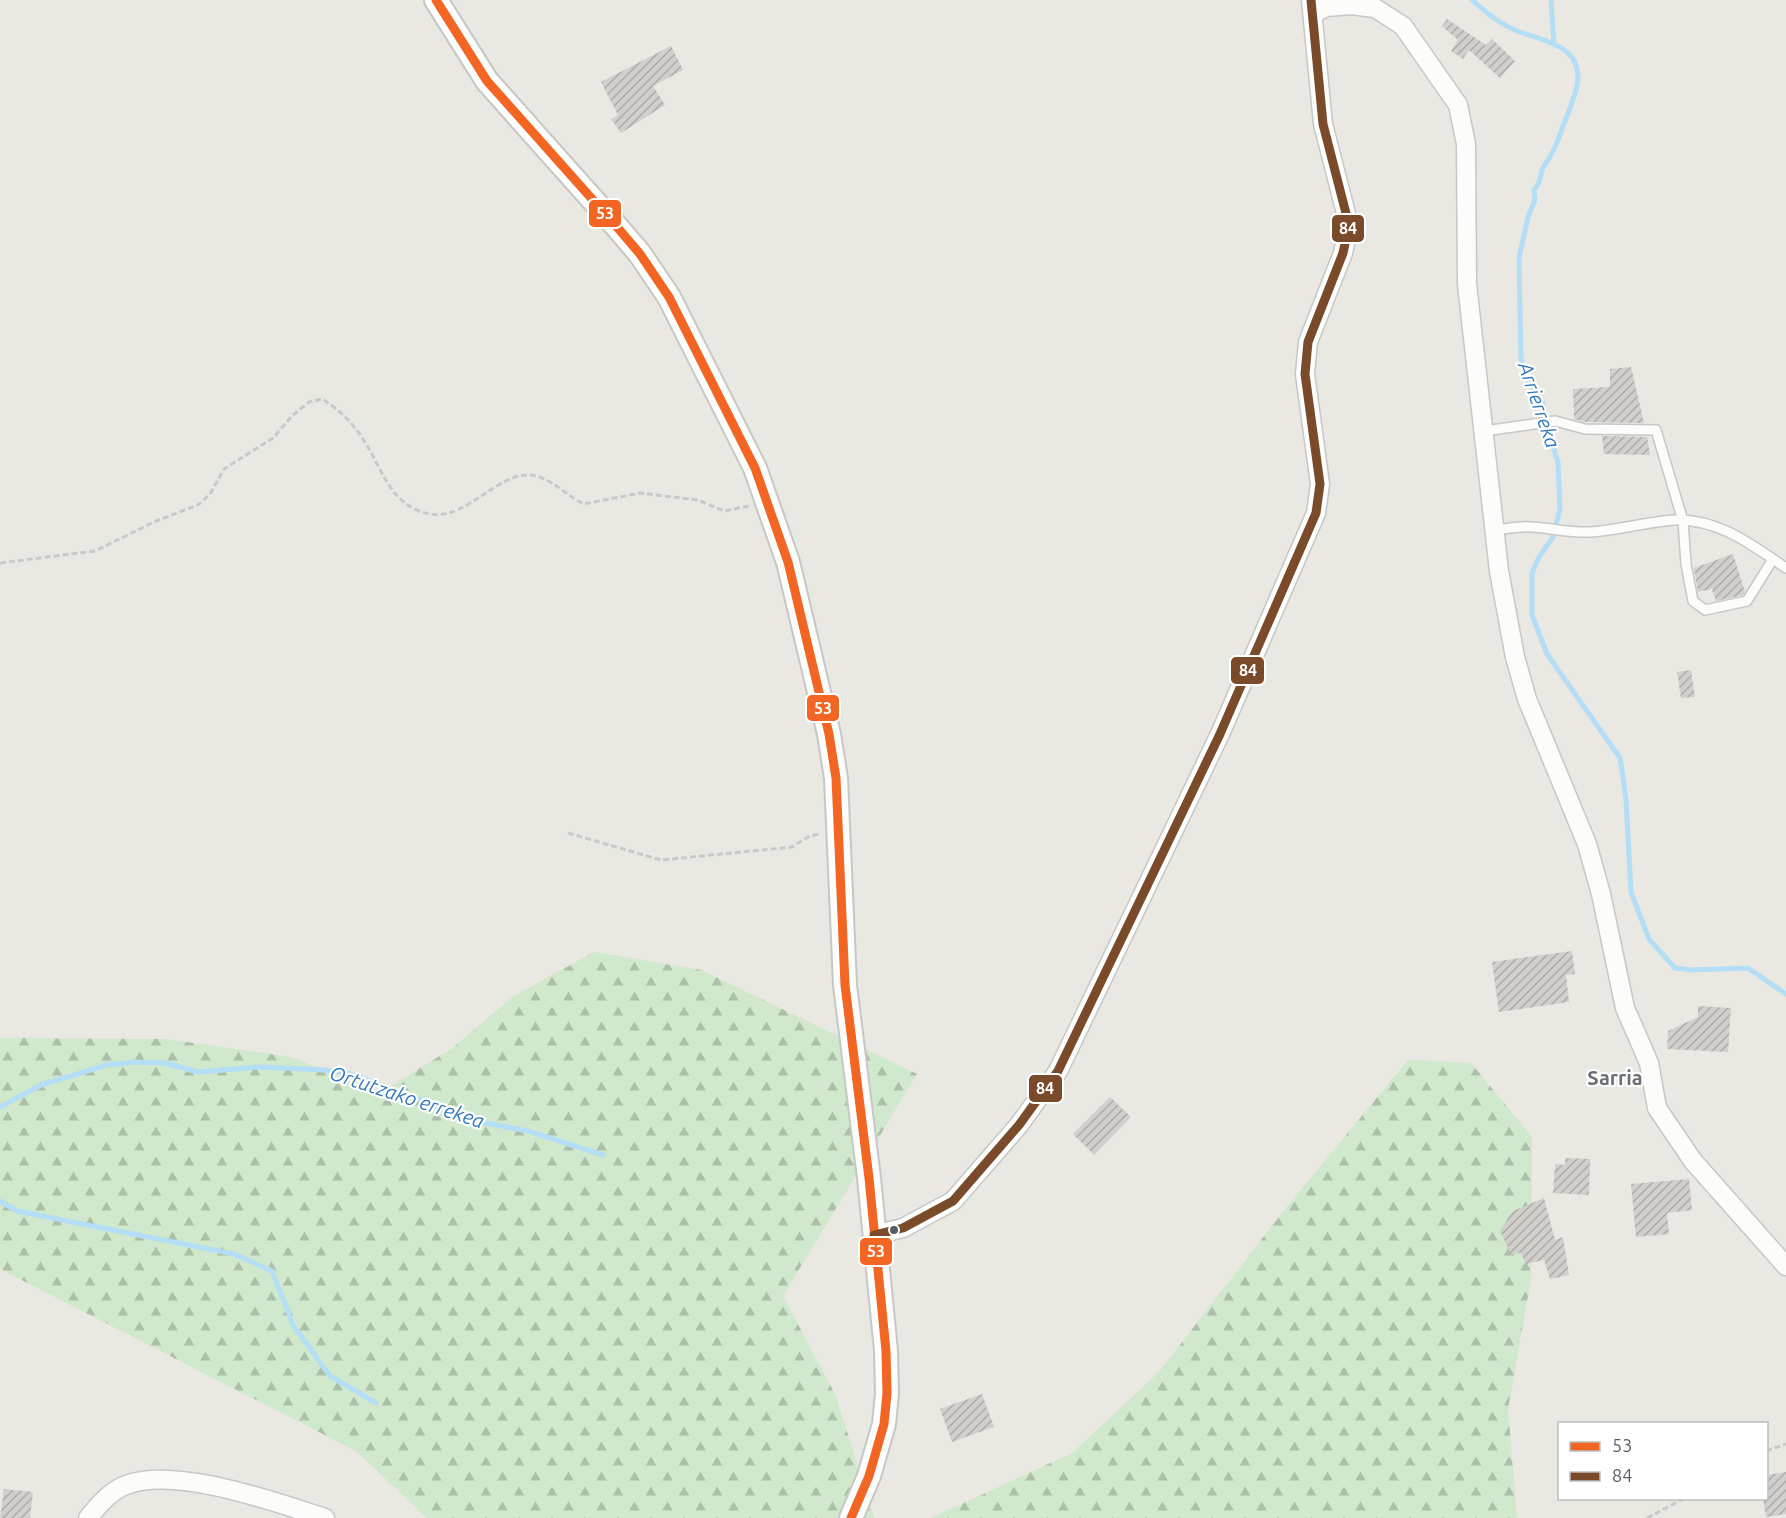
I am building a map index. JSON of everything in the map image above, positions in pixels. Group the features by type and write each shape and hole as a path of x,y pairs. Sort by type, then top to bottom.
{"street":[{"path":"436,0 487,81 640,254 669,297 755,468 769,502 792,578 829,734 838,799 845,985 874,1235 887,1393 876,1453 851,1518"},
{"path":"874,1235 903,1228 953,1201 1019,1125 1058,1071 1220,735 1316,513 1320,484 1305,374 1308,342 1343,253 1349,225 1323,124 1312,7 1343,5 1376,8 1403,26 1458,105 1466,144 1467,284 1494,530 1515,657 1527,699 1587,844 1609,927 1625,1008 1649,1063 1657,1108 1693,1161 1786,1266"},
{"path":"88,1518 104,1498 126,1485 159,1479 199,1483 325,1518"}],"lane":[{"path":"1484,431 1554,421 1585,429 1656,430 1683,521 1686,564 1694,601 1705,610 1747,601 1773,559"},
{"path":"1494,530 1530,527 1570,532 1683,521 1720,528 1744,539 1786,568"}],"path":[{"path":"0,563 95,551 156,521 198,505 210,494 224,470 273,438 293,415 309,402 322,399 335,407 366,442 394,495 418,511 446,513 464,509 498,484 528,476 541,477 584,504 640,493 698,500 724,511 769,502"},
{"path":"568,833 661,860 792,847 808,837 839,830"},
{"path":"1768,1450 1786,1444"},
{"path":"1647,1518 1681,1500"}],"green space":[{"path":"594,952 701,970 917,1074 783,1296 836,1396 874,1518 427,1518 356,1451 0,1269 0,1038 166,1039 291,1057 380,1093 451,1049 514,996"},
{"path":"1408,1060 1471,1063 1532,1137 1531,1279 1508,1409 1517,1518 931,1518 1072,1453 1159,1372 1285,1209"}],"building":[{"path":"1447,19 1486,45 1492,39 1515,61 1500,78 1469,50 1463,59 1451,51 1458,40 1442,26"},
{"path":"671,46 683,70 653,86 665,105 621,133 611,119 618,115 601,82"},
{"path":"1631,367 1644,423 1586,422 1574,419 1573,389 1610,387 1610,369"},
{"path":"1602,436 1647,437 1650,455 1604,454"},
{"path":"1733,554 1745,592 1743,595 1716,601 1712,589 1698,592 1694,568"},
{"path":"1691,670 1695,697 1681,698 1677,672"},
{"path":"1572,951 1575,974 1566,975 1569,1002 1499,1012 1492,962"},
{"path":"1698,1006 1731,1008 1728,1052 1667,1049 1668,1031 1698,1017"},
{"path":"1110,1097 1131,1117 1094,1155 1073,1134"},
{"path":"1565,1158 1590,1159 1589,1195 1553,1193 1555,1164 1565,1165"},
{"path":"1689,1179 1692,1210 1667,1213 1669,1234 1636,1237 1631,1184"},
{"path":"1544,1198 1555,1240 1563,1237 1569,1275 1550,1279 1544,1260 1526,1264 1521,1253 1511,1254 1500,1231 1513,1211"},
{"path":"982,1394 994,1427 952,1442 940,1409"},
{"path":"1786,1472 1786,1514 1766,1517 1763,1500 1768,1500 1769,1495 1768,1475"},
{"path":"4,1489 33,1492 30,1518 0,1518"}],"waterway":[{"name":"Arrierreka","path":"1472,0 1505,25 1565,50 1572,57 1578,77 1574,96 1558,139 1534,190 1535,200 1528,217 1519,258 1521,358 1525,376 1543,403 1547,429 1558,462 1560,509 1553,537 1539,557 1532,573 1532,615 1547,654 1620,758 1626,799 1631,892 1649,939 1675,968 1692,970 1748,968 1786,994"},
{"path":"1551,0 1554,44"},
{"name":"Ortutzako errekea","path":"0,1107 41,1085 107,1065 135,1062 165,1063 198,1072 260,1067 325,1070 351,1074 400,1095 426,1101 458,1118 528,1131 603,1155"},
{"path":"0,1201 17,1211 234,1254 272,1271 293,1325 330,1376 376,1403"}],"transit line":[{"name":"53","path":"436,0 487,81 640,254 669,297 755,468 788,562 829,734 836,778 845,985 869,1178 886,1351 887,1393 884,1424 869,1476 851,1518"},
{"name":"84","path":"874,1235 903,1228 953,1201 1019,1125 1058,1071 1220,734 1316,513 1320,484 1305,374 1308,342 1343,253 1349,225 1323,124 1311,0"}],"district":[{"name":"Sarria","path":"1615,1078"}]}
